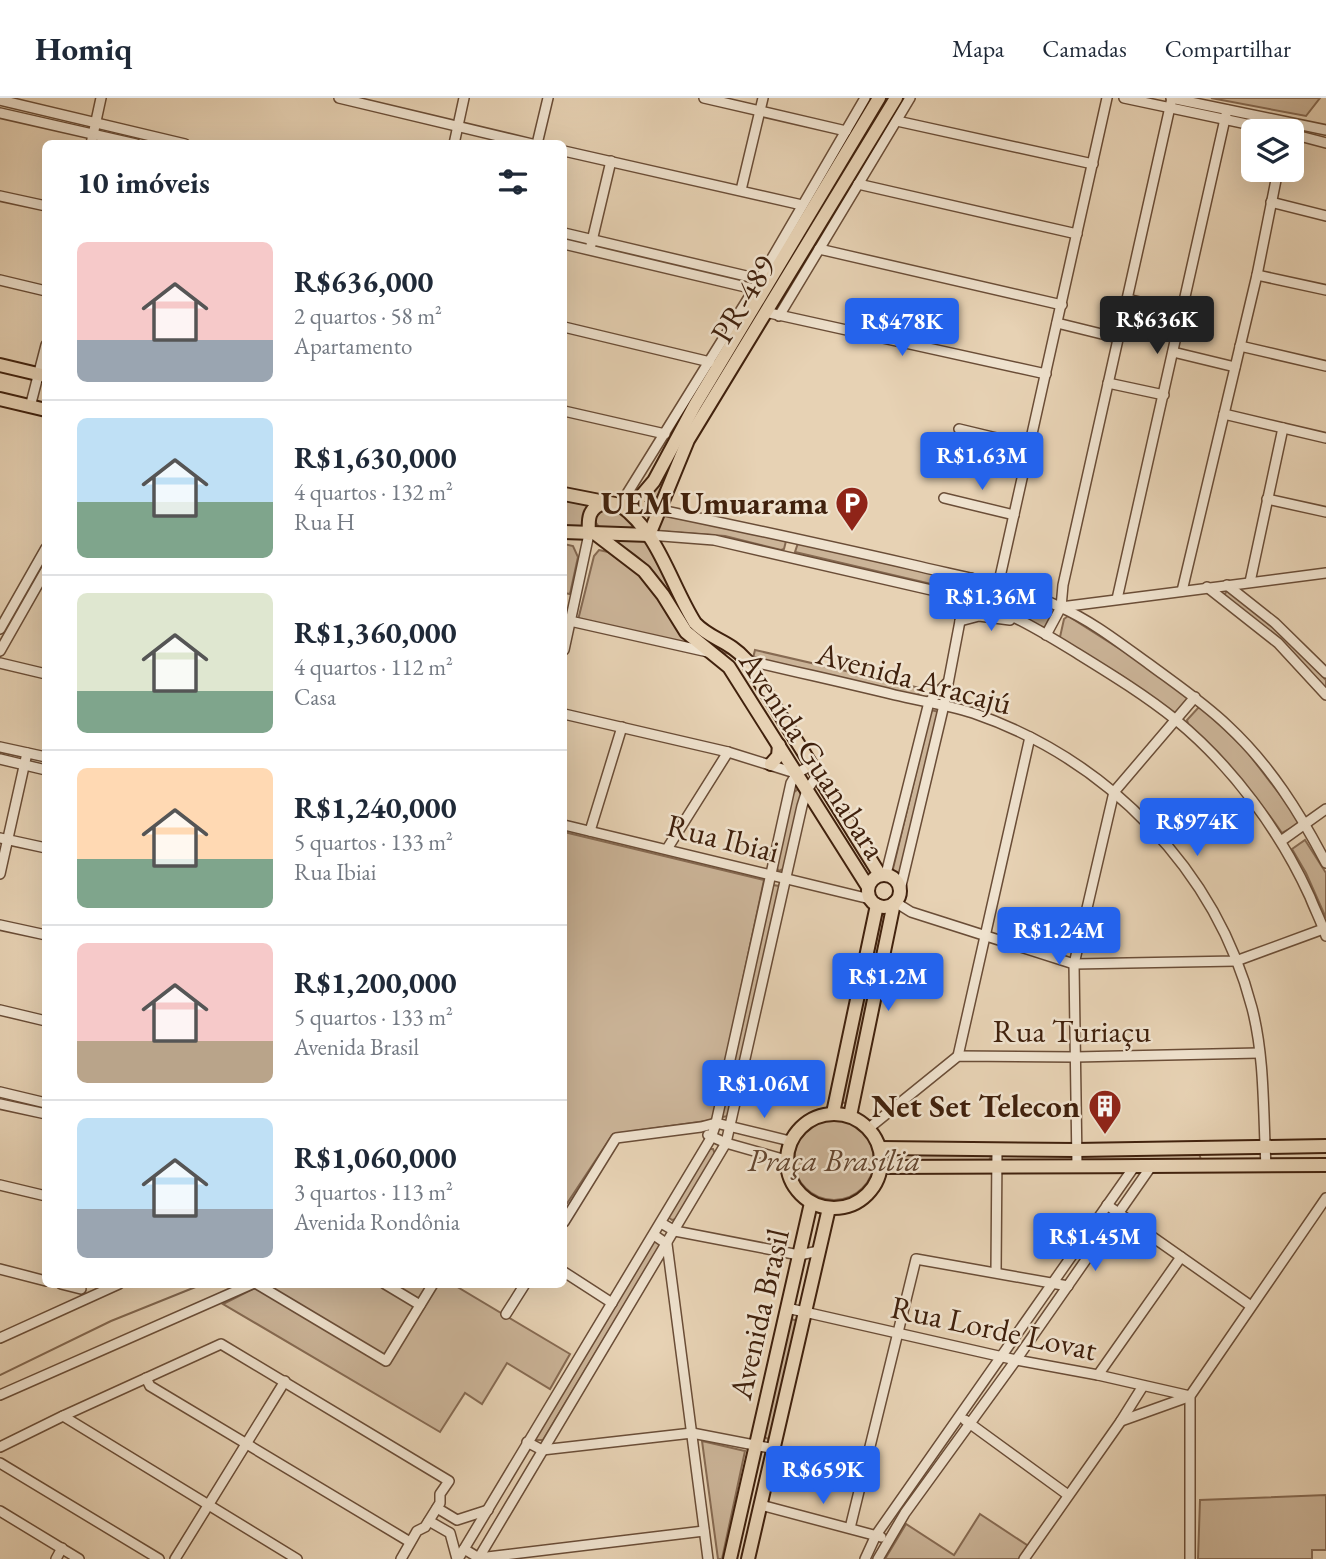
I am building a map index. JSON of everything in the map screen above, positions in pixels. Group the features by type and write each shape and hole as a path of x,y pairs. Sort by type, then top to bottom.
{"main road":[{"name":"PR-489","path":"626,506 654,481 695,405 879,98"},
{"name":"PR-489","path":"646,531 659,512 688,440 896,98"},
{"path":"0,365 42,375"},
{"path":"0,399 42,409"},
{"path":"567,495 659,512"},
{"path":"593,534 590,512 597,505 604,503"},
{"path":"567,532 631,535 646,531 626,506"},
{"name":"Avenida Guanabara","path":"646,531 695,623 706,633 731,645 746,660 883,874"},
{"name":"Avenida Guanabara","path":"593,534 643,571 663,595 680,625 729,667 807,790 809,805 872,897"},
{"path":"771,764 778,756 779,745"},
{"path":"833,1113 872,897 870,881 883,874 893,877 900,890 850,1116"},
{"path":"872,897 889,906 895,903"},
{"path":"833,1113 850,1116 869,1128 880,1148 881,1167 872,1189 853,1204 829,1208 811,1203 790,1180 786,1160 790,1142 797,1130 807,1121 820,1115 833,1113"},
{"path":"880,1148 1076,1150 1326,1146"},
{"path":"1206,1149 1207,1168"},
{"path":"881,1167 1077,1165 1207,1168 1326,1165"},
{"name":"Avenida Brasil","path":"730,1559 811,1203"},
{"name":"Avenida Brasil","path":"748,1559 829,1208"},
{"path":"750,1476 762,1475 766,1485"}],"street":[{"path":"0,113 92,139 101,98"},
{"path":"339,98 517,140"},
{"path":"455,140 464,98"},
{"path":"535,140 548,98"},
{"path":"704,98 845,131"},
{"path":"741,190 763,98"},
{"path":"626,506 665,435 865,98"},
{"path":"779,316 910,98"},
{"path":"998,586 1107,98"},
{"path":"1124,98 1170,101 1242,119"},
{"path":"0,100 169,140"},
{"path":"1046,635 1061,607 1063,585 1170,101"},
{"path":"1226,114 1270,119"},
{"path":"1117,599 1226,114"},
{"path":"897,121 1093,164"},
{"path":"1304,125 1326,130"},
{"path":"1304,137 1326,142"},
{"path":"567,152 802,205"},
{"path":"590,250 611,161"},
{"path":"1182,591 1275,182"},
{"path":"858,184 1077,234"},
{"path":"0,196 42,205"},
{"path":"1271,202 1326,216"},
{"path":"567,234 759,279"},
{"path":"567,245 754,289"},
{"path":"819,249 1062,305"},
{"path":"1256,275 1326,290"},
{"path":"0,280 42,290"},
{"path":"1127,299 1183,312"},
{"path":"765,312 1046,374"},
{"path":"1057,323 1118,338"},
{"path":"567,328 710,362"},
{"path":"1240,346 1326,366"},
{"path":"1174,352 1235,367"},
{"path":"30,407 42,375"},
{"path":"1108,383 1164,396"},
{"path":"567,412 665,435"},
{"path":"1224,415 1326,438"},
{"path":"1250,582 1283,428"},
{"path":"960,429 1030,446"},
{"path":"944,498 1014,515"},
{"path":"1267,499 1326,512"},
{"path":"659,512 792,537 971,578 1061,607 1125,646 1195,697 1228,726 1264,765 1306,825 1326,863"},
{"path":"646,531 714,540 966,598 993,608 1046,635 1115,677 1176,720 1204,746 1241,787 1281,841 1325,931 1236,961 1074,964 911,912 895,903"},
{"path":"593,534 567,628 710,653"},
{"path":"0,629 42,555"},
{"path":"1061,607 1326,573"},
{"path":"0,651 42,577"},
{"path":"900,890 971,578"},
{"path":"25,584 42,591"},
{"path":"1227,584 1275,623 1326,673"},
{"path":"1207,587 1278,643 1326,695"},
{"path":"960,621 979,616 1017,620"},
{"name":"Avenida Aracajú","path":"746,660 944,705 985,718 1030,737 1079,765 1114,792 1161,837 1191,875 1215,914 1236,961 1253,1011 1259,1053 1266,1166"},
{"path":"0,663 42,673"},
{"path":"883,874 929,702 947,683"},
{"path":"1077,1165 1074,964 1114,792 1195,697"},
{"path":"567,715 728,752 797,773 815,770"},
{"path":"590,831 622,727"},
{"path":"958,1056 1030,737"},
{"path":"0,747 42,756"},
{"path":"667,849 728,752"},
{"path":"0,874 4,839 27,753"},
{"path":"0,759 42,769"},
{"path":"807,790 815,770"},
{"path":"458,1559 711,1138 791,783 797,773"},
{"path":"478,1558 726,1143 787,880 809,805"},
{"path":"1281,841 1326,809"},
{"name":"Rua Ibiai","path":"567,826 787,880 872,897"},
{"path":"4,839 42,847"},
{"path":"0,925 42,934"},
{"path":"0,1010 42,1020"},
{"name":"Rua Turiaçu","path":"869,1128 958,1056 1075,1057 1259,1053"},
{"path":"0,1092 42,1102"},
{"path":"0,1104 42,1113"},
{"path":"567,1218 616,1138 716,1123 790,1142"},
{"path":"701,1127 711,1138 786,1160"},
{"path":"996,1272 997,1150"},
{"path":"865,1559 876,1535 1134,1167"},
{"path":"878,1559 888,1540 969,1423 1150,1168"},
{"path":"0,1185 42,1195"},
{"path":"1190,1559 1190,1396 1326,1198"},
{"path":"1107,1205 1251,1306"},
{"path":"661,1223 675,1231 799,1255 819,1251"},
{"path":"654,1235 667,1244 708,1559"},
{"path":"1098,1375 1181,1257"},
{"path":"850,1528 916,1259 1068,1286"},
{"path":"0,1269 42,1280"},
{"path":"567,1274 612,1303"},
{"path":"79,1302 82,1288"},
{"path":"0,1338 110,1288"},
{"path":"0,1395 245,1288"},
{"path":"261,1288 386,1361 431,1288"},
{"path":"392,1288 420,1305"},
{"path":"506,1314 522,1288"},
{"name":"Rua Lorde Lovat","path":"788,1308 1002,1357 1190,1396"},
{"path":"0,1447 221,1344 449,1481 440,1494 437,1508 425,1527 417,1531 401,1559"},
{"path":"146,1378 150,1386 411,1542"},
{"path":"175,1559 285,1381"},
{"path":"1024,1559 1143,1386"},
{"path":"1121,1421 1190,1396"},
{"path":"63,1416 297,1559"},
{"path":"960,1416 1069,1495"},
{"path":"527,1442 542,1450 692,1433 775,1449"},
{"path":"0,1464 159,1559"},
{"path":"761,1505 888,1540"},
{"path":"437,1508 457,1520 488,1510"},
{"path":"0,1511 79,1559"},
{"path":"429,1521 450,1533 458,1559"},
{"path":"464,1549 478,1558 704,1531"},
{"path":"56,1559 62,1548"}],"green space":[{"path":"884,98 891,98 657,506 642,504 655,487 673,451"},
{"path":"1211,98 1320,98 1306,116"},
{"path":"567,500 591,504 584,514 587,530 567,527"},
{"path":"605,508 619,511 638,526 627,529 599,527 594,520 594,514"},
{"path":"664,515 786,541 784,549 781,550 725,536 658,531"},
{"path":"609,537 645,539 685,618 692,627 732,654 719,651 698,636 685,621 654,573"},
{"path":"798,543 963,581 964,589 961,591 795,552"},
{"path":"567,545 573,546 578,557 570,594 567,594"},
{"path":"599,550 608,552 651,583 689,645 578,620 594,556"},
{"path":"980,586 1046,605 1051,616 1046,627 1023,619 977,596 975,589"},
{"path":"1227,590 1276,630 1326,680 1326,688 1273,634 1224,596"},
{"path":"1068,616 1145,665 1190,698 1176,714 1121,675 1063,642 1060,637 1064,619"},
{"path":"755,650 920,688 918,696 753,658"},
{"path":"1198,708 1202,708 1245,749 1300,821 1299,824 1282,833 1237,776 1188,724 1187,720"},
{"path":"931,710 939,712 899,878 892,873"},
{"path":"798,789 802,795 785,868 779,871 776,867 792,794"},
{"path":"567,833 764,880 713,1120 613,1134 567,1203"},
{"path":"1305,840 1326,873 1326,918 1292,849"},
{"path":"773,885 779,886 781,891 728,1116 723,1117 722,1116"},
{"path":"882,913 890,914 849,1104 841,1102"},
{"name":"Praça Brasília","path":"834,1120 849,1123 862,1132 871,1145 874,1160 871,1175 862,1188 849,1197 834,1200 819,1197 806,1188 797,1175 794,1160 797,1145 806,1132 819,1123"},
{"path":"709,1149 713,1149 715,1154 676,1219 672,1220 668,1217"},
{"path":"886,1153 992,1155 988,1162 886,1161"},
{"path":"1199,1153 1201,1160 1082,1161 1085,1154"},
{"path":"654,1240 659,1242 660,1246 543,1440 536,1440 534,1438"},
{"path":"255,1288 459,1288 570,1354 550,1389 507,1363 482,1404 465,1393 440,1432 223,1304"},
{"path":"791,1319 798,1321 771,1438 768,1439 764,1437"},
{"path":"702,1441 745,1451 722,1559 718,1559"},
{"path":"1326,1495 1326,1550 1312,1550 1312,1559 1198,1559 1200,1500"},
{"path":"980,1514 1030,1547 1021,1559 885,1559 906,1524 954,1555"}],"waterway":[{"path":"0,1375 111,1321 193,1288"}],"place":[{"name":"UEM Umuarama","path":"852,533"},
{"name":"Net Set Telecon","path":"1105,1136"}]}
